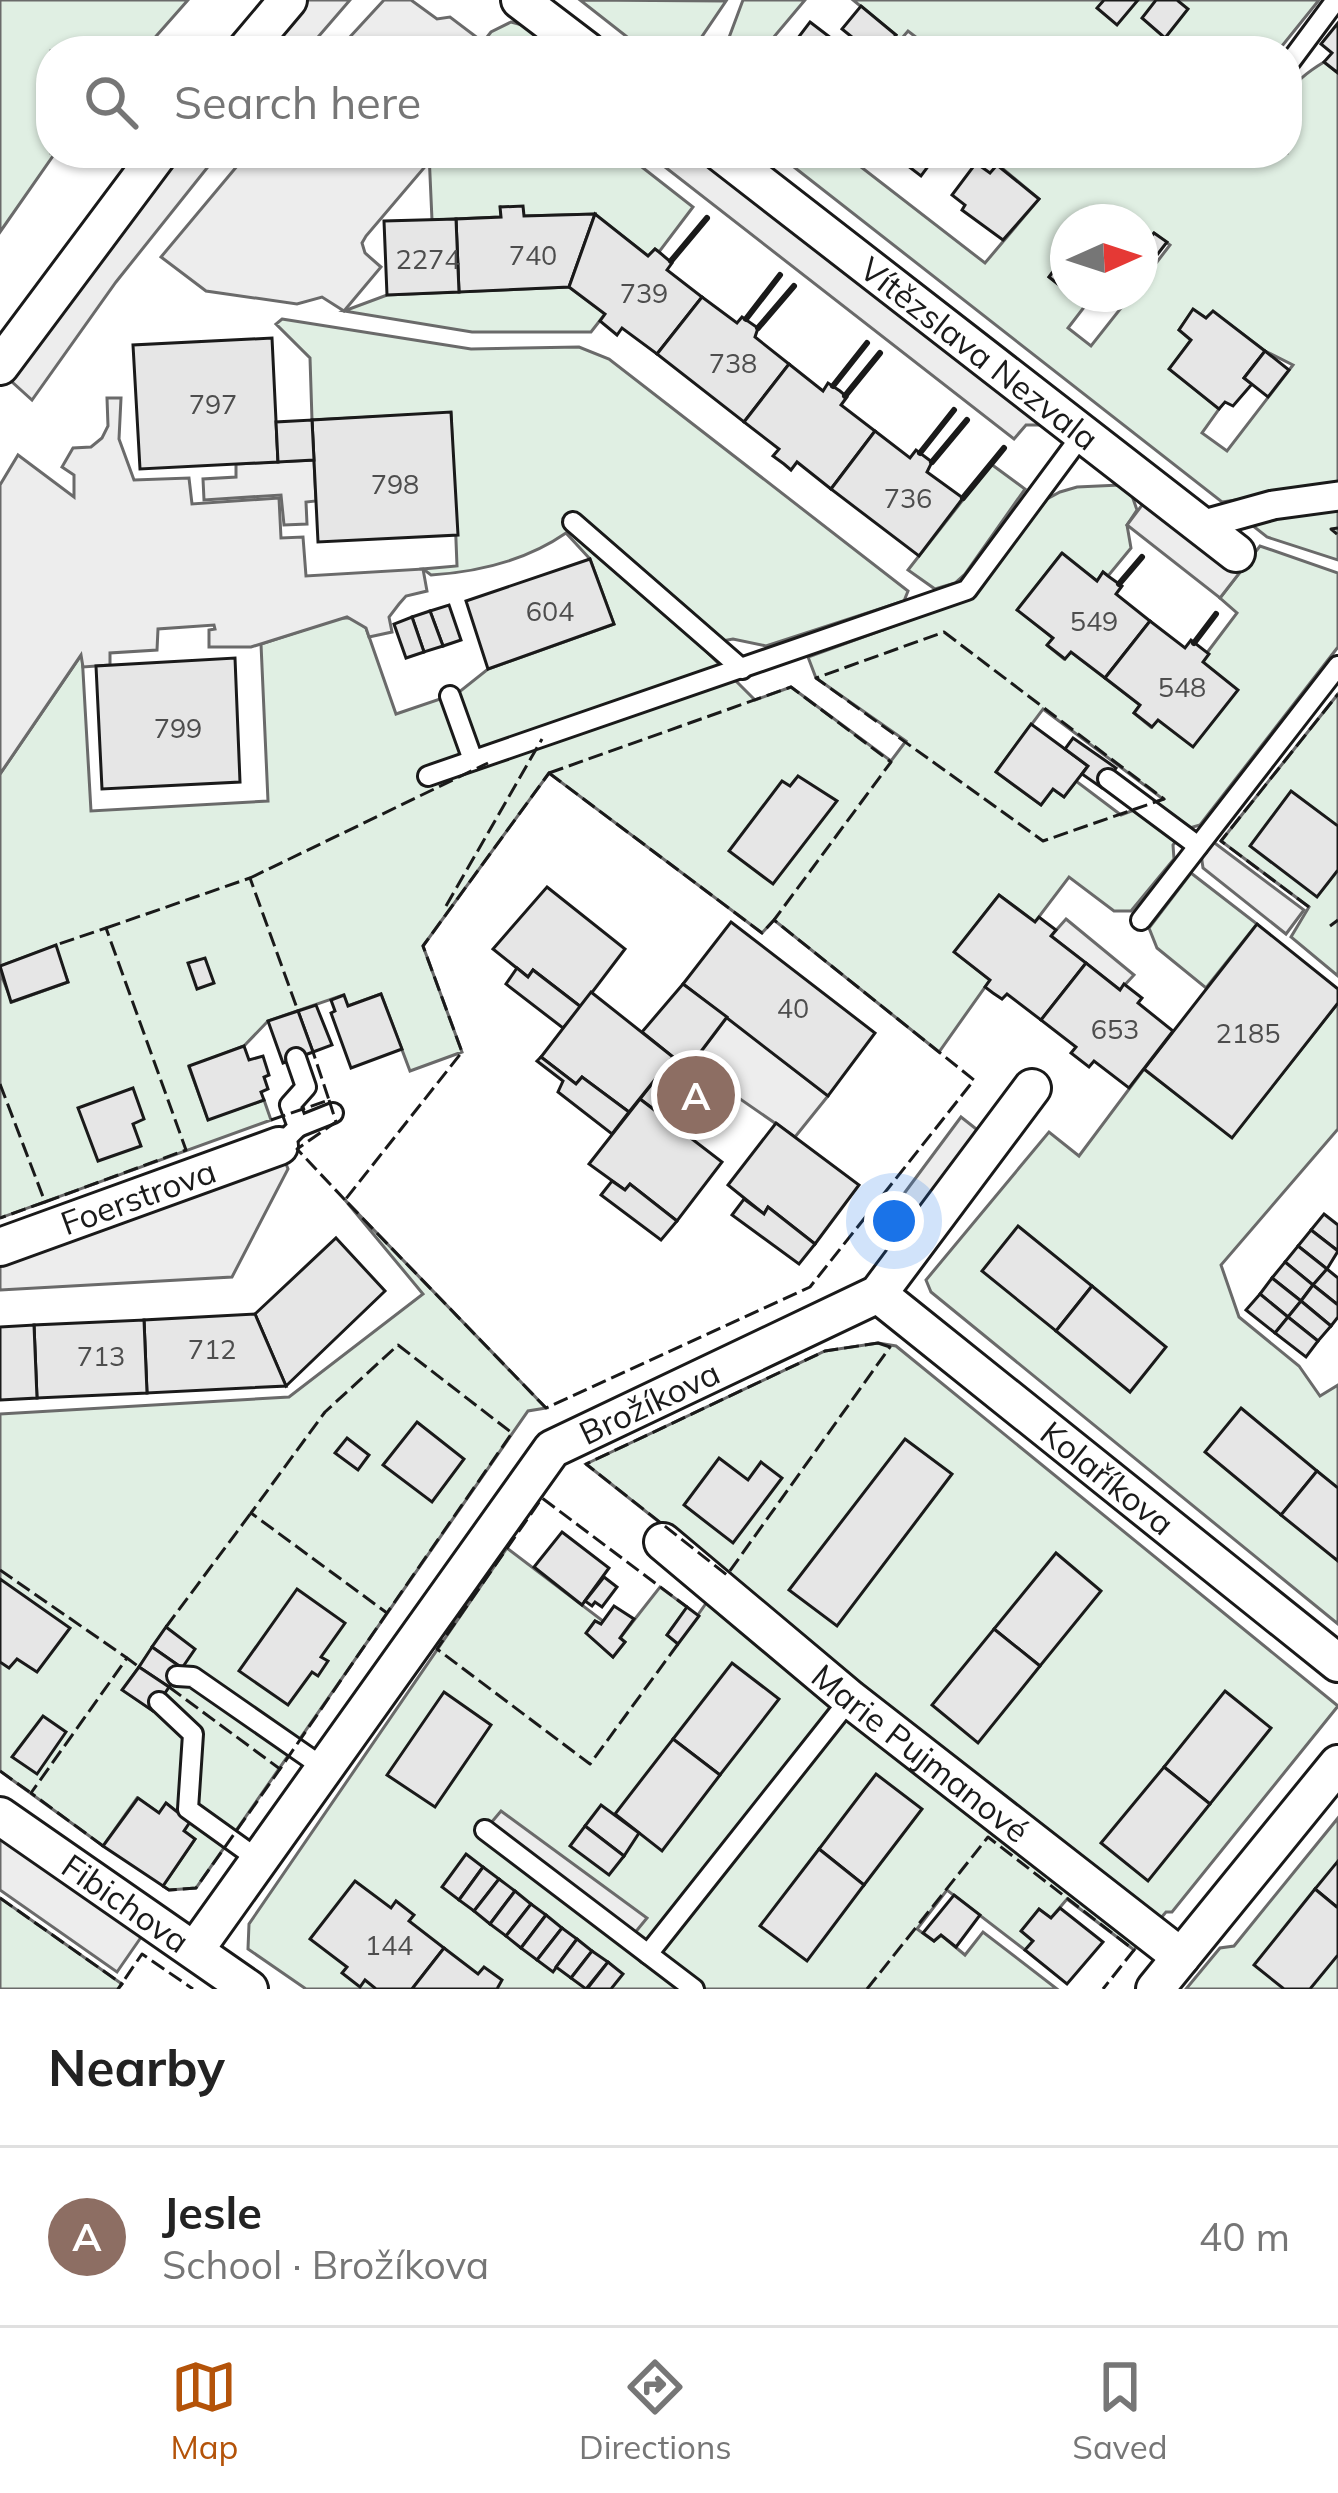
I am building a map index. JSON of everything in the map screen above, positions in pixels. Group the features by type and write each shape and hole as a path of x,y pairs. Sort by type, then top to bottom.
{"street":[{"path":"258,36 288,0"},
{"path":"520,0 567,36"},
{"path":"0,366 148,168"},
{"name":"Vítězslava Nezvala","path":"741,168 1236,553"},
{"path":"1201,525 1273,505 1338,496"},
{"name":"Brožíkova","path":"195,1950 552,1449 878,1294 1032,1088"},
{"name":"Foerstrova","path":"0,1247 289,1136"},
{"name":"Kolaříkova","path":"878,1294 1338,1663"},
{"name":"Marie Pujmanové","path":"663,1542 850,1699 1181,1957"},
{"path":"1155,1989 1338,1764"},
{"name":"Fibichova","path":"0,1816 249,1989"}],"lane":[{"path":"1302,46 1336,0"},
{"path":"428,776 967,590 1084,432"},
{"path":"574,522 742,669"},
{"path":"1141,920 1338,666"},
{"path":"450,696 473,760"},
{"path":"1108,779 1198,846"},
{"path":"296,1058 306,1088 290,1106 289,1136 333,1113"},
{"path":"185,1672 324,1768"},
{"path":"648,1954 850,1699"},
{"path":"159,1702 193,1734 188,1809 259,1860"},
{"path":"485,1830 694,1989"}],"green space":[{"path":"0,0 188,0 156,36 36,36 36,168 45,168 0,232"},
{"path":"580,0 726,1 702,36 626,36"},
{"path":"743,0 805,0 775,36 730,36"},
{"path":"853,0 1319,0 1290,36 914,36 908,31 896,35"},
{"path":"511,22 540,36 488,36"},
{"path":"1324,62 1338,73 1338,485 1222,502 795,168 862,168 985,263 1039,199 1002,168 1302,168 1302,78","holes":["1193,310 1206,318 1213,312 1265,351 1293,365 1227,451 1202,433 1219,409 1170,369 1191,340 1179,330"]},
{"path":"430,168 643,168 693,207 659,252 655,249 648,256 594,214 524,216 501,207 501,217 432,220"},
{"path":"569,287 605,314 591,332 472,332 344,311 387,295"},
{"path":"282,319 471,349 579,347 609,359 908,591 904,601 766,646 733,639 700,645 755,700 791,687 891,761 906,741 816,678 808,657 968,599 1047,499 1077,487 1120,485 1130,490 1137,510 1127,525 1131,548 1108,576 1103,572 1097,581 1061,554 1018,610 1053,638 1048,646 1064,659 1071,652 1140,705 1134,713 1151,727 1237,613 1220,598 1260,546 1338,573 1338,647 1200,825 1186,829 1173,845 1174,859 1131,911 1114,911 1069,877 1035,922 999,895 955,952 990,980 939,1052 774,920 762,933 549,773 423,946 462,1052 410,1071 381,994 348,1006 343,995 268,1021 244,1046 189,1067 208,1119 264,1100 271,1120 0,1218 0,972 12,1002 68,982 55,946 0,966 0,774 82,654 91,811 268,801 261,644 340,618 354,618 366,628 396,714 458,693 488,669 614,624 590,559 566,533 535,551 484,568 431,575 423,569 457,566 451,413 312,420 310,358 276,324","holes":["1043,709 1163,799 1121,815 1076,781 1064,797 1053,789 1041,805 996,772"]},
{"path":"991,464 1025,489 965,574 935,589 908,570"},
{"path":"1338,501 1338,560 1267,537 1248,522"},
{"path":"1338,694 1338,976 1291,937 1309,907 1221,841"},
{"path":"1191,873 1257,924 1206,988 1157,948 1149,928"},
{"path":"1338,1003 1338,1129 1221,1265 1239,1317 1299,1366 1320,1396 1338,1385 1338,1624 931,1292 926,1280 1049,1132 1079,1156 1144,1069 1232,1137"},
{"path":"345,1200 546,1408 528,1411 196,1888 169,1890 163,1886 195,1839 184,1831 189,1822 167,1804 159,1813 137,1798 103,1846 0,1771 0,1414 289,1397 423,1294","holes":["166,1628 194,1649 153,1711 123,1690"]},
{"path":"878,1343 896,1346 1338,1706 1172,1912 1166,1912 1134,1950 1067,1899 1051,1918 1039,1909 1022,1931 1033,1941 1025,1950 947,1890 917,1929 934,1941 941,1935 965,1955 983,1932 1057,1989 306,1989 248,1949 249,1924 507,1548 603,1621 595,1621 587,1633 613,1657 625,1642 620,1638 660,1587 687,1607 667,1635 678,1643 726,1575 586,1464 825,1351"},
{"path":"1338,1818 1338,1989 1186,1989 1220,1948 1234,1946"},
{"path":"0,1898 122,1984 118,1989 0,1989"}],"shaded area":[{"path":"288,0 350,0 319,36 258,36"},
{"path":"384,0 411,0 437,19 450,17 475,36 351,36"},
{"path":"148,168 207,168 116,282 32,400 0,371"},
{"path":"235,168 424,168 362,243 365,253 381,267 344,311 322,297 297,304 206,291 161,257"},
{"path":"666,168 740,168 1051,408 1039,425 1026,425 1014,439"},
{"path":"107,398 121,398 119,439 134,480 189,478 192,504 279,498 281,538 303,537 306,576 423,569 427,591 406,596 399,604 389,617 392,632 369,637 366,628 347,617 251,647 209,647 209,630 214,625 158,629 157,650 110,653 110,665 83,667 81,655 0,774 0,485 18,455 74,497 74,475 62,467 73,448 91,447 102,438 108,426"},
{"path":"314,460 316,501 306,502 307,524 284,525 281,495 204,500 203,479 236,477 236,464"},
{"path":"1155,488 1248,562 1220,598 1127,525"},
{"path":"1212,841 1304,910 1286,934 1203,868 1201,854"},
{"path":"1066,919 1134,975 1120,990 1051,936"},
{"path":"727,1017 828,1096 795,1137 691,1065"},
{"path":"961,1117 994,1143 932,1223 900,1199"},
{"path":"274,1133 288,1169 232,1277 0,1290 0,1228"},
{"path":"501,1811 647,1918 629,1940 485,1830"},
{"path":"0,1835 144,1933 117,1972 0,1890"}],"building":[{"path":"1104,0 1138,0 1117,25 1097,8"},
{"path":"1156,0 1177,0 1188,9 1167,36 1142,18"},
{"path":"861,6 896,35 851,36 842,29"},
{"path":"810,22 828,36 799,36"},
{"path":"1338,23 1338,73 1324,62 1332,53 1321,44"},
{"path":"972,168 990,173 1001,168 1039,199 1003,240 962,210 965,205 952,195"},
{"path":"523,206 524,216 595,214 569,287 459,292 456,219 501,217 500,207"},
{"path":"595,214 648,256 655,249 659,252 672,263 667,270 702,297 657,354 622,328 617,335 600,321 605,314 569,287"},
{"path":"456,219 459,292 387,295 384,221"},
{"path":"702,297 737,323 742,317 758,328 755,337 789,364 744,422 657,354"},
{"path":"1193,309 1206,318 1213,311 1265,351 1244,378 1252,384 1233,406 1225,402 1219,409 1169,369 1191,340 1179,330"},
{"path":"272,338 278,462 140,469 133,345"},
{"path":"1265,351 1289,370 1268,397 1244,378"},
{"path":"789,364 823,391 828,383 840,391 847,397 841,405 875,431 831,489 797,462 791,470 773,456 779,449 744,422"},
{"path":"451,412 458,535 318,542 312,420"},
{"path":"312,420 314,460 278,462 276,422"},
{"path":"875,431 910,458 916,450 932,462 927,472 963,498 919,556 831,489"},
{"path":"1062,553 1097,581 1103,572 1122,586 1116,594 1150,621 1105,678 1071,652 1065,659 1047,645 1053,638 1017,610"},
{"path":"590,559 614,624 488,669 466,601"},
{"path":"449,605 461,640 443,646 430,611"},
{"path":"430,611 443,646 424,652 412,617"},
{"path":"412,617 424,652 406,658 394,624"},
{"path":"1150,621 1185,648 1191,640 1209,654 1203,662 1238,690 1193,747 1158,720 1152,727 1134,713 1140,705 1105,678"},
{"path":"235,658 240,782 102,789 96,666"},
{"path":"1031,724 1088,766 1064,797 1053,789 1041,805 996,772"},
{"path":"1073,738 1116,768 1102,788 1082,774 1088,766 1065,749"},
{"path":"798,776 837,801 773,884 729,851 782,781 790,786"},
{"path":"1291,791 1338,826 1338,870 1317,897 1250,846"},
{"path":"547,887 625,949 581,1007 533,970 528,977 493,949"},
{"path":"999,895 1035,922 1039,917 1056,930 1051,936 1086,963 1041,1020 1007,994 1002,999 985,987 990,980 954,952"},
{"path":"731,922 875,1033 828,1096 683,984"},
{"path":"1257,924 1338,989 1338,1003 1232,1138 1144,1069"},
{"path":"56,945 68,982 11,1002 0,966"},
{"path":"205,958 214,983 197,989 188,963"},
{"path":"1086,963 1120,990 1124,984 1142,998 1138,1003 1173,1031 1129,1088 1094,1061 1089,1067 1071,1053 1076,1047 1041,1020"},
{"path":"517,968 528,977 533,970 581,1007 563,1028 506,984"},
{"path":"683,984 727,1017 656,1111 640,1099 673,1057 642,1032"},
{"path":"591,992 673,1057 629,1112 582,1077 576,1084 541,1057"},
{"path":"381,994 402,1049 351,1068 331,1013 335,1011 331,1000 344,995 348,1006"},
{"path":"316,1005 332,1045 313,1052 298,1011"},
{"path":"298,1011 313,1052 283,1063 268,1021"},
{"path":"244,1046 249,1060 263,1056 269,1075 264,1077 268,1089 261,1092 264,1100 208,1120 189,1066"},
{"path":"541,1057 576,1084 582,1077 629,1112 612,1134 558,1092 563,1081 537,1061"},
{"path":"133,1088 144,1119 133,1124 141,1146 98,1161 78,1108"},
{"path":"640,1099 722,1162 677,1221 630,1184 625,1190 589,1164"},
{"path":"776,1123 859,1185 815,1244 768,1207 764,1214 728,1185"},
{"path":"612,1181 625,1190 630,1184 677,1221 661,1240 601,1195"},
{"path":"744,1199 764,1214 768,1207 815,1244 799,1264 732,1215"},
{"path":"1324,1214 1338,1225 1338,1251 1311,1230"},
{"path":"1018,1226 1092,1286 1056,1331 982,1271"},
{"path":"1311,1230 1338,1251 1327,1269 1298,1246"},
{"path":"336,1238 385,1291 286,1386 255,1314"},
{"path":"1298,1246 1327,1269 1313,1285 1285,1262"},
{"path":"1285,1262 1313,1285 1301,1301 1272,1278"},
{"path":"1327,1269 1338,1278 1338,1305 1313,1285"},
{"path":"1272,1278 1301,1301 1288,1317 1260,1294"},
{"path":"1313,1285 1338,1305 1338,1317 1331,1326 1301,1301"},
{"path":"1092,1286 1166,1347 1130,1392 1056,1331"},
{"path":"1260,1294 1288,1317 1275,1333 1246,1310"},
{"path":"1301,1301 1331,1326 1318,1341 1288,1317"},
{"path":"255,1314 286,1386 147,1393 144,1320"},
{"path":"1288,1317 1318,1341 1306,1357 1275,1333"},
{"path":"144,1320 147,1393 37,1398 34,1325"},
{"path":"34,1325 37,1398 0,1400 0,1327"},
{"path":"1241,1408 1317,1471 1281,1515 1205,1452"},
{"path":"417,1422 464,1459 432,1502 383,1465"},
{"path":"347,1438 369,1455 358,1470 335,1453"},
{"path":"905,1439 952,1474 837,1626 789,1590"},
{"path":"719,1458 748,1480 761,1462 782,1478 733,1543 684,1505"},
{"path":"1317,1471 1338,1488 1338,1561 1281,1515"},
{"path":"562,1532 609,1568 582,1605 534,1567"},
{"path":"1056,1553 1101,1591 1040,1666 994,1629"},
{"path":"604,1577 617,1587 602,1607 595,1602 592,1606 585,1601"},
{"path":"0,1579 70,1628 37,1672 17,1659 9,1668 0,1662"},
{"path":"297,1589 345,1623 321,1657 328,1661 318,1676 312,1672 288,1705 239,1671"},
{"path":"614,1606 634,1619 613,1657 586,1633 595,1621 601,1624"},
{"path":"687,1607 699,1616 678,1644 667,1635"},
{"path":"166,1627 195,1649 182,1668 152,1647"},
{"path":"994,1629 1040,1666 978,1743 932,1705"},
{"path":"152,1647 182,1668 169,1687 139,1667"},
{"path":"732,1663 779,1699 720,1775 673,1739"},
{"path":"139,1667 169,1687 153,1711 122,1690"},
{"path":"1225,1691 1271,1728 1210,1804 1164,1767"},
{"path":"444,1692 491,1725 435,1807 387,1775"},
{"path":"43,1716 66,1732 37,1774 12,1757"},
{"path":"673,1739 720,1775 662,1851 615,1814"},
{"path":"1164,1767 1210,1804 1148,1881 1101,1843"},
{"path":"876,1774 922,1809 864,1885 819,1849"},
{"path":"138,1798 159,1813 166,1803 190,1822 184,1831 195,1839 163,1886 103,1846"},
{"path":"601,1805 639,1833 624,1856 585,1826"},
{"path":"585,1826 624,1856 609,1875 570,1846"},
{"path":"819,1849 864,1885 807,1961 760,1926"},
{"path":"466,1854 483,1867 459,1900 442,1887"},
{"path":"1338,1861 1338,1908 1315,1889"},
{"path":"483,1867 499,1879 474,1911 459,1900"},
{"path":"499,1879 515,1891 490,1924 474,1911"},
{"path":"355,1881 391,1908 396,1901 414,1915 409,1921 444,1948 412,1989 376,1989 365,1980 360,1987 342,1973 347,1967 310,1939"},
{"path":"1315,1889 1338,1908 1338,1955 1310,1989 1284,1989 1254,1965"},
{"path":"515,1891 531,1904 506,1936 490,1924"},
{"path":"954,1895 980,1915 956,1947 941,1935 934,1941 923,1933"},
{"path":"531,1904 546,1915 521,1948 506,1936"},
{"path":"1060,1908 1103,1942 1067,1984 1025,1950 1033,1941 1021,1931 1039,1909 1051,1918"},
{"path":"546,1915 562,1928 537,1960 521,1948"},
{"path":"562,1928 577,1939 553,1972 537,1960"},
{"path":"577,1939 592,1951 571,1978 556,1967"},
{"path":"444,1948 478,1974 484,1967 502,1980 497,1989 412,1989"},
{"path":"592,1951 608,1962 586,1989 571,1978"},
{"path":"608,1962 623,1974 611,1989 587,1989"}],"fence":[{"path":"1338,528 1331,529 1338,535"},
{"path":"944,632 1164,799 1043,841 816,678 944,632"},
{"path":"549,773 791,687 891,762 774,920"},
{"path":"1309,907 1221,841 1338,694"},
{"path":"446,906 542,739"},
{"path":"250,878 488,763"},
{"path":"549,773 762,933 774,920 974,1080 810,1287 546,1408 345,1200 462,1052 423,946 549,773"},
{"path":"106,928 250,878 298,1011"},
{"path":"1330,926 1338,920"},
{"path":"45,1202 186,1150 106,928 56,945"},
{"path":"271,1120 329,1100 313,1052"},
{"path":"0,1084 45,1202 0,1218"},
{"path":"329,1100 336,1122 297,1149 345,1200"},
{"path":"878,1343 890,1347 727,1575 586,1464 825,1351 878,1343"},
{"path":"398,1345 512,1433 387,1613 251,1513 325,1412 398,1345"},
{"path":"678,1644 590,1764 437,1649 542,1498 687,1607"},
{"path":"166,1627 251,1513"},
{"path":"0,1570 127,1658"},
{"path":"169,1687 280,1769 387,1613"},
{"path":"103,1846 31,1793 127,1658 139,1667"},
{"path":"163,1886 169,1890 196,1888 280,1769"},
{"path":"0,1771 31,1793"},
{"path":"867,1989 988,1837 1134,1950 1103,1989"},
{"path":"0,1898 122,1984 118,1989 142,1954 193,1989"}],"wall":[{"path":"671,261 707,218"},
{"path":"746,319 780,275"},
{"path":"758,328 794,286"},
{"path":"833,386 867,343"},
{"path":"845,396 880,353"},
{"path":"920,453 954,410"},
{"path":"932,462 967,420"},
{"path":"963,498 1004,448"},
{"path":"1119,584 1142,557"},
{"path":"1194,643 1216,614"}],"place":[{"name":"Jesle","path":"696,1095"}]}
